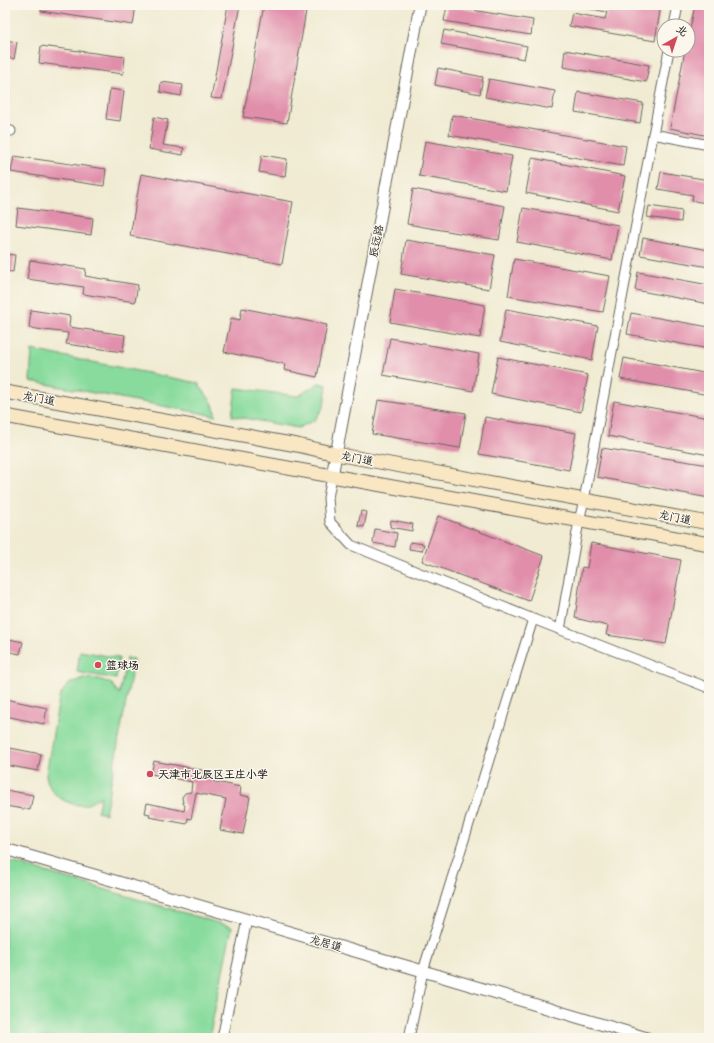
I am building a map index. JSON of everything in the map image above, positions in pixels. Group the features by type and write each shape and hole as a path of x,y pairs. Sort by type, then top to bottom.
{"main road":[{"name":"龙门道","path":"5,392 297,445 336,454 709,523"},
{"name":"龙门道","path":"5,416 709,544"}],"street":[{"name":"辰远路","path":"332,476 420,5"},
{"path":"676,18 678,5"},
{"path":"560,630 578,521 584,500 667,58"},
{"path":"653,134 709,145"},
{"path":"332,476 328,498 330,522 351,545 533,620 709,688"},
{"path":"408,1038 423,971 533,620"},
{"name":"龙居道","path":"5,849 647,1038"},
{"path":"222,1038 247,920"}],"green space":[{"path":"32,350 198,383 213,404 216,416 30,381"},
{"path":"319,383 327,385 324,406 315,420 298,428 232,416 236,388 298,396"},
{"name":"篮球场","path":"80,651 119,658 116,679 77,672"},
{"path":"127,658 134,659 105,814 97,812 101,796 84,805 76,805 67,802 59,798 53,792 48,784 46,775 59,698 63,691 69,684 83,678 99,679 112,684 119,694"},
{"path":"5,860 232,927 209,1038 5,1038"}],"building":[{"path":"42,5 136,5 133,25 41,11"},
{"path":"228,5 240,5 222,99 211,98"},
{"path":"264,5 307,5 287,123 243,117"},
{"path":"661,5 659,18 656,18 655,41 569,26 572,13 605,19 607,12 573,6"},
{"path":"695,5 709,5 709,136 670,128 683,58 696,58 696,18 692,18"},
{"path":"447,6 533,20 531,35 444,21"},
{"path":"444,30 527,46 524,59 441,44"},
{"path":"5,40 17,42 14,59 5,57"},
{"path":"41,46 125,57 123,74 39,63"},
{"path":"565,50 649,65 646,82 563,67"},
{"path":"438,68 483,77 480,94 435,85"},
{"path":"489,79 555,91 552,109 485,97"},
{"path":"161,82 183,85 181,96 160,92"},
{"path":"110,89 124,91 120,121 106,119"},
{"path":"5,90 10,91 8,107 5,107"},
{"path":"578,92 643,103 640,123 575,112"},
{"path":"452,115 626,146 623,166 449,135"},
{"path":"154,117 168,120 163,145 184,148 183,155 149,149"},
{"path":"425,141 512,156 506,191 419,176"},
{"path":"262,155 287,159 285,177 259,172"},
{"path":"14,156 106,169 104,186 11,172"},
{"path":"532,158 625,176 618,211 526,193"},
{"path":"661,172 709,180 709,203 692,201 693,195 658,189"},
{"path":"141,174 293,202 282,264 130,236"},
{"path":"413,189 505,206 499,240 407,224"},
{"path":"649,206 682,211 681,222 647,217"},
{"path":"18,208 93,218 91,235 16,225"},
{"path":"523,208 618,225 612,260 517,242"},
{"path":"643,238 709,250 709,267 640,255"},
{"path":"406,240 495,255 489,289 401,274"},
{"path":"5,254 15,255 13,272 5,271"},
{"path":"514,259 610,276 603,312 508,296"},
{"path":"30,260 86,269 85,276 138,285 135,302 83,294 84,287 27,279"},
{"path":"638,272 709,285 709,304 635,290"},
{"path":"395,289 485,305 480,338 390,322"},
{"path":"242,308 327,325 317,377 284,370 285,364 224,352 231,318 240,320"},
{"path":"506,309 598,326 592,360 500,342"},
{"path":"31,310 70,316 69,327 125,335 123,352 66,344 68,333 29,328"},
{"path":"631,313 709,327 709,349 627,334"},
{"path":"390,338 479,354 473,391 383,375"},
{"path":"498,357 588,375 581,412 491,394"},
{"path":"624,358 709,374 709,395 620,379"},
{"path":"378,400 466,413 460,448 372,434"},
{"path":"614,401 709,418 709,455 608,436"},
{"path":"485,417 576,433 569,470 479,454"},
{"path":"602,448 709,465 709,498 597,477"},
{"path":"361,511 367,512 364,527 358,526"},
{"path":"438,516 544,556 529,601 422,561"},
{"path":"391,520 413,524 412,531 390,527"},
{"path":"375,529 397,533 395,547 373,543"},
{"path":"410,542 424,544 422,551 409,549"},
{"path":"591,543 681,560 666,644 606,635 608,626 575,618 582,567 587,568"},
{"path":"5,638 23,642 20,654 5,651"},
{"path":"5,699 47,708 44,724 5,716"},
{"path":"5,747 41,754 38,771 5,765"},
{"path":"154,761 212,772 211,781 241,787 240,795 250,797 243,834 220,830 226,799 196,793 191,819 188,818 187,824 149,817 150,814 145,813 147,803 184,811 185,806 182,797 185,793 191,792 192,782 151,774"},
{"path":"5,790 33,795 30,810 5,806"}],"place":[{"name":"篮球场","path":"98,665"},
{"name":"天津市北辰区王庄小学","path":"150,774"}]}
